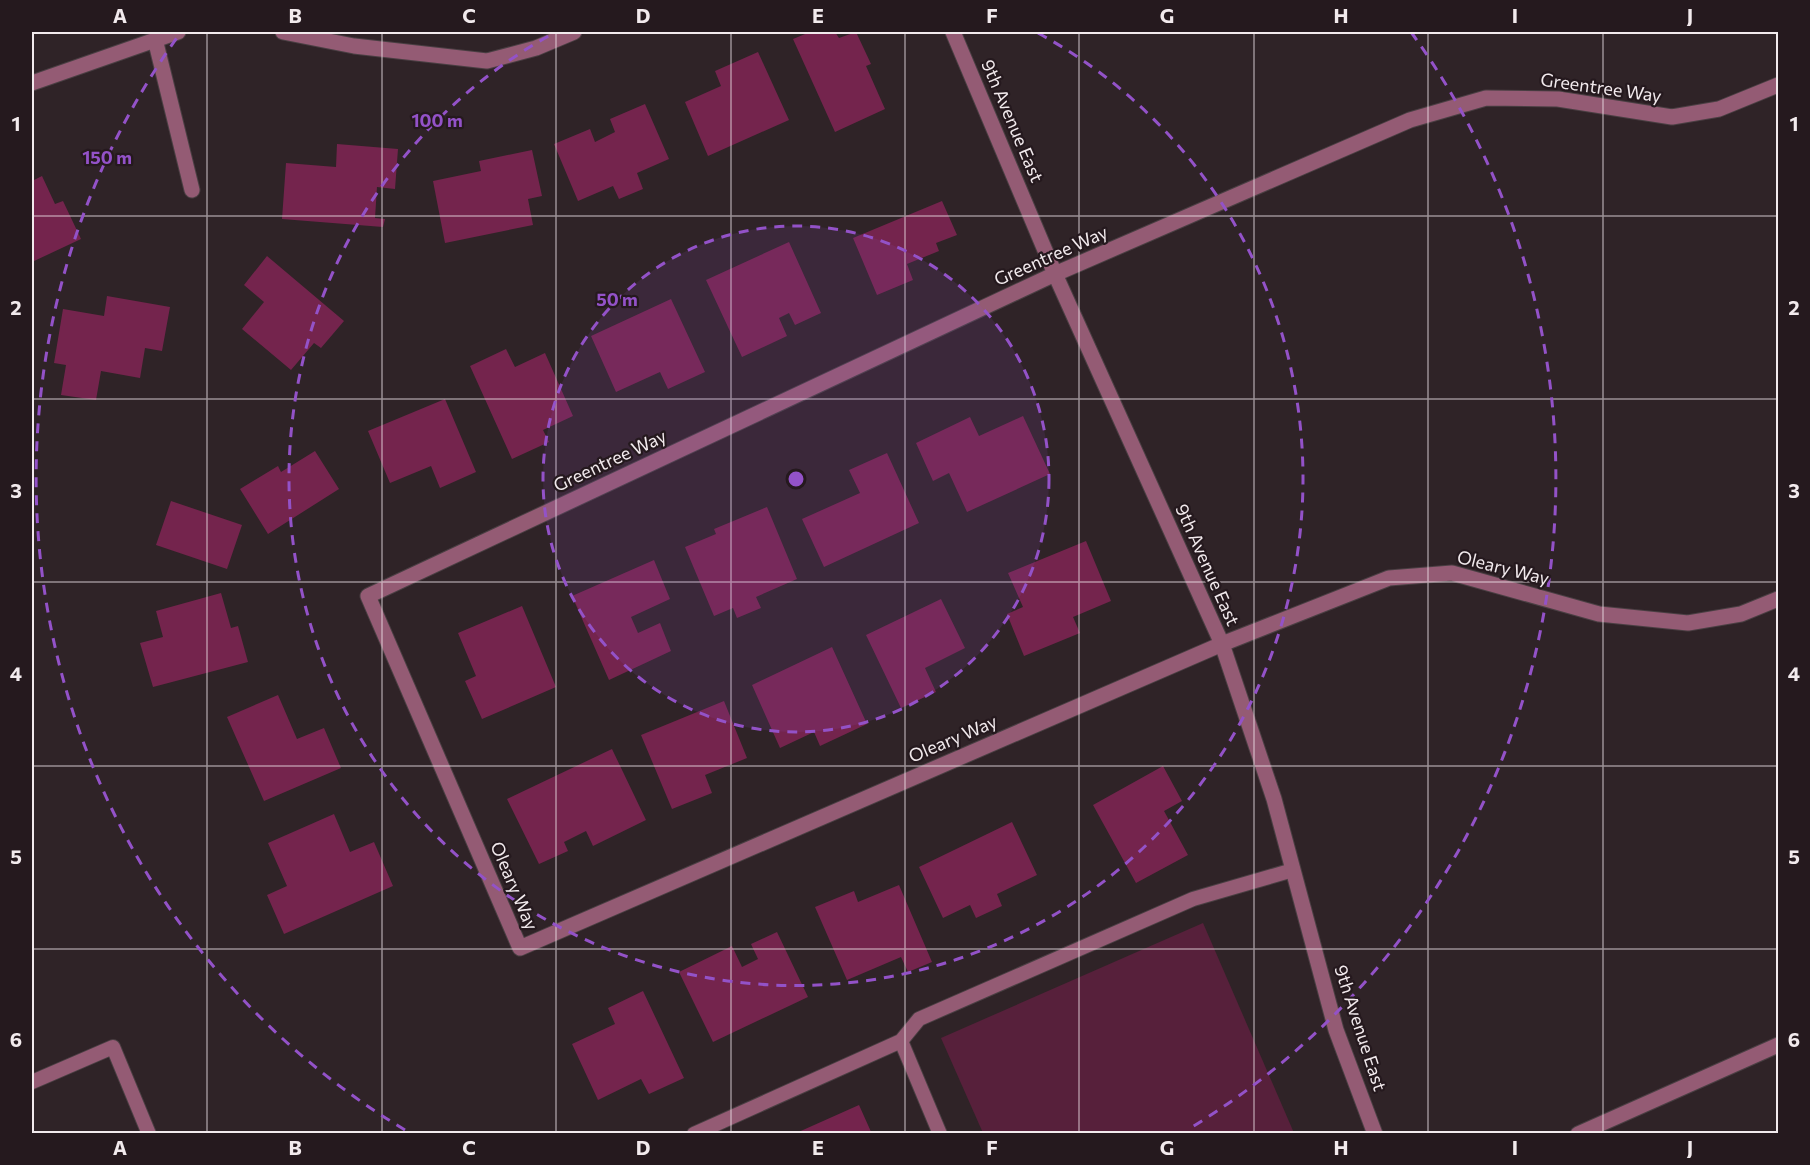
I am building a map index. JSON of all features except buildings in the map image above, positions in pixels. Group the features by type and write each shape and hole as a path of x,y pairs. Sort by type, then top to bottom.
{"street":[{"path":"32,83 178,32"},
{"path":"283,32 354,46 487,60 536,48 574,32"},
{"name":"9th Avenue East","path":"953,32 1055,274 1221,644 1274,798 1336,1030 1375,1134"},
{"path":"155,39 192,190"},
{"name":"Greentree Way","path":"368,596 1055,274 1410,120 1486,98 1558,99 1672,117 1719,109 1779,85"},
{"name":"Oleary Way","path":"368,596 520,948 1221,644 1389,578 1452,573 1599,614 1688,623 1741,614 1779,599"},
{"path":"1578,1134 1779,1045"}],"lane":[{"path":"694,1134 901,1041 920,1019 1193,899 1293,870"},
{"path":"901,1041 940,1134"},
{"path":"32,1082 113,1047 149,1134"}],"shaded area":[{"path":"1203,923 1294,1133 983,1133 941,1038"}]}
